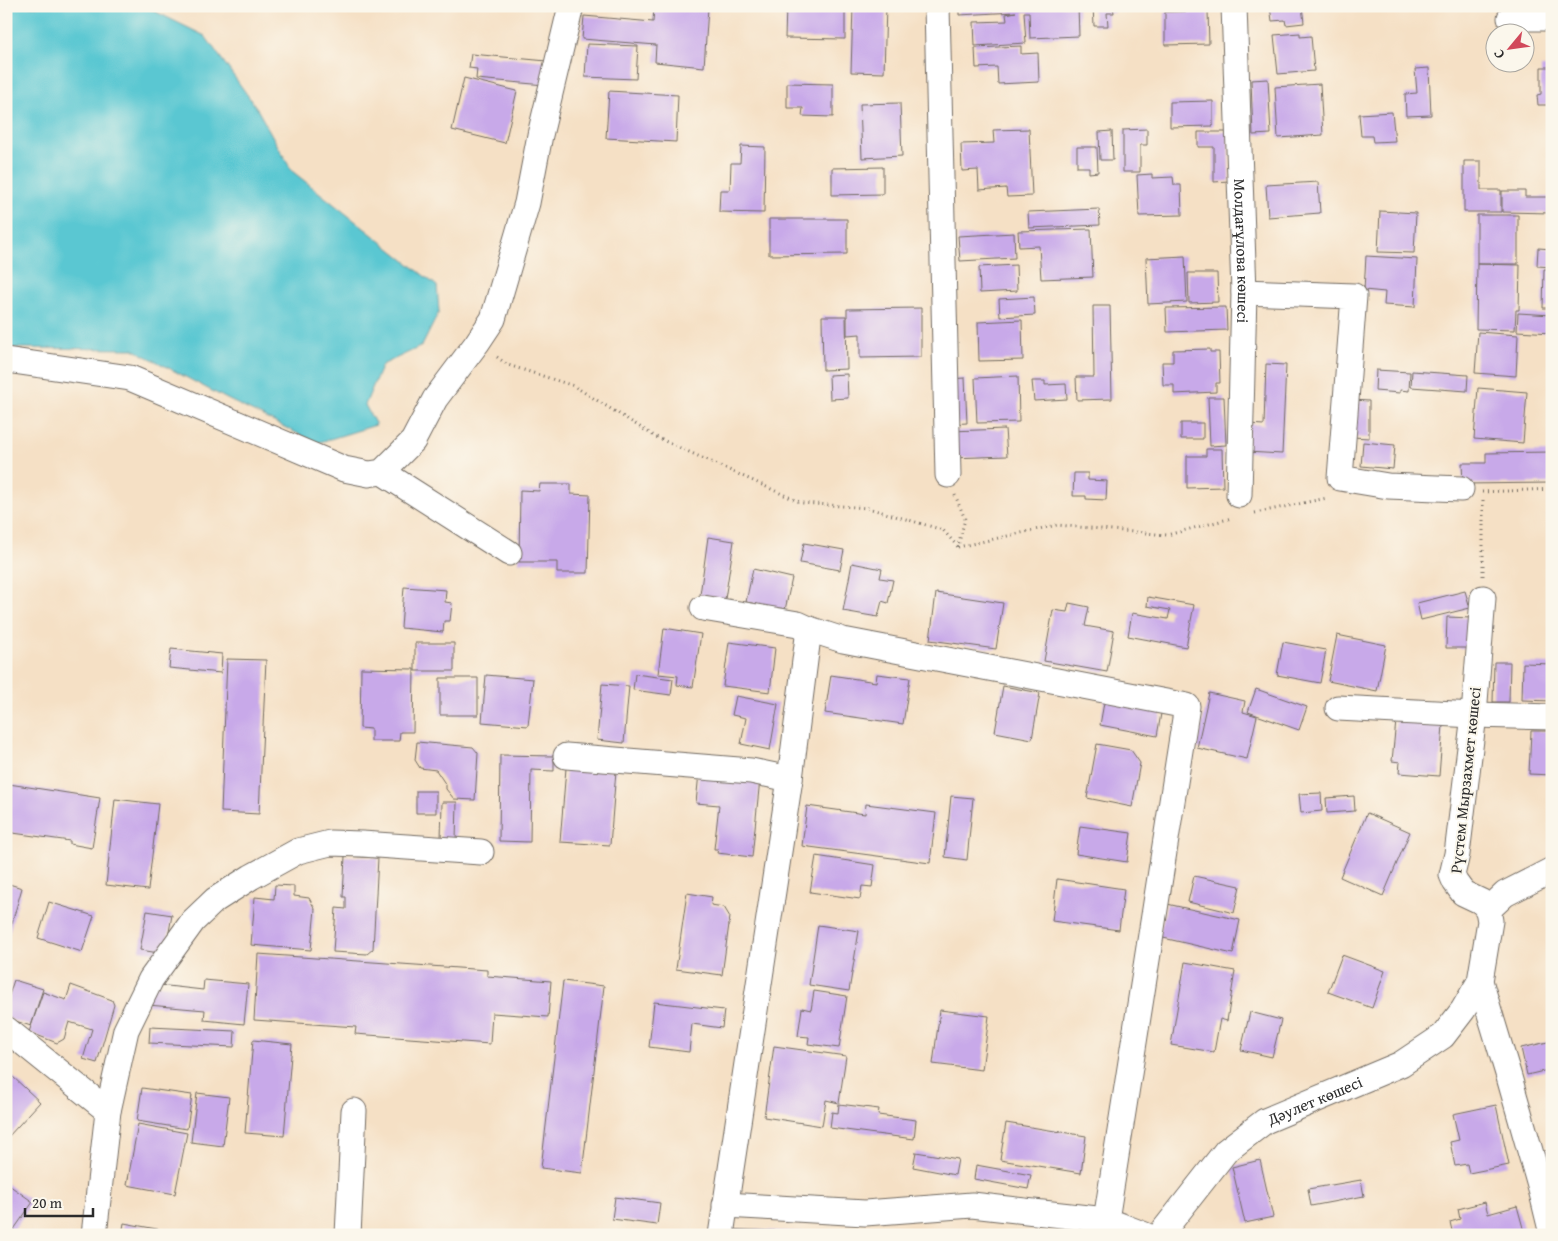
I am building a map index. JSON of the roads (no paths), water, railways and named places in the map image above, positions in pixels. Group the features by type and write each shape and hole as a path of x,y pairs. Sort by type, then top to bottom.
{"street":[{"path":"6,360 130,378 344,469 369,474 382,472 414,441 435,398 493,319 527,203 540,135 571,6"},
{"path":"937,6 948,475"},
{"name":"Молдағұлова көшесі","path":"1234,6 1244,292 1241,509"},
{"path":"1510,18 1552,18"},
{"path":"1244,292 1354,296 1340,478 1388,486 1472,491"},
{"path":"382,472 509,553"},
{"name":"Рүстем Мырзахмет көшесі","path":"1483,598 1474,715 1457,854 1452,874 1463,893 1482,902 1488,910"},
{"path":"703,608 798,624 843,640 1187,706 1106,1220"},
{"path":"721,1235 790,779 809,629"},
{"path":"1338,708 1552,717"},
{"path":"566,756 751,770 790,779"},
{"path":"94,1235 108,1110 126,1030 151,979 193,921 215,900 251,877 298,851 330,843 481,852"},
{"path":"1552,870 1505,894 1488,910 1490,921 1480,981 1530,1148 1552,1234"},
{"name":"Дәулет көшесі","path":"1160,1235 1226,1151 1264,1121 1401,1064 1443,1036 1463,1010 1480,981"},
{"path":"6,1029 108,1110"},
{"path":"348,1235 354,1111"},
{"path":"725,1205 865,1212 972,1205 1106,1220 1145,1235"}],"water":[{"path":"6,6 144,6 205,36 256,107 292,171 437,286 439,312 422,346 382,365 365,405 376,425 317,443 227,399 133,349 6,348"}]}
